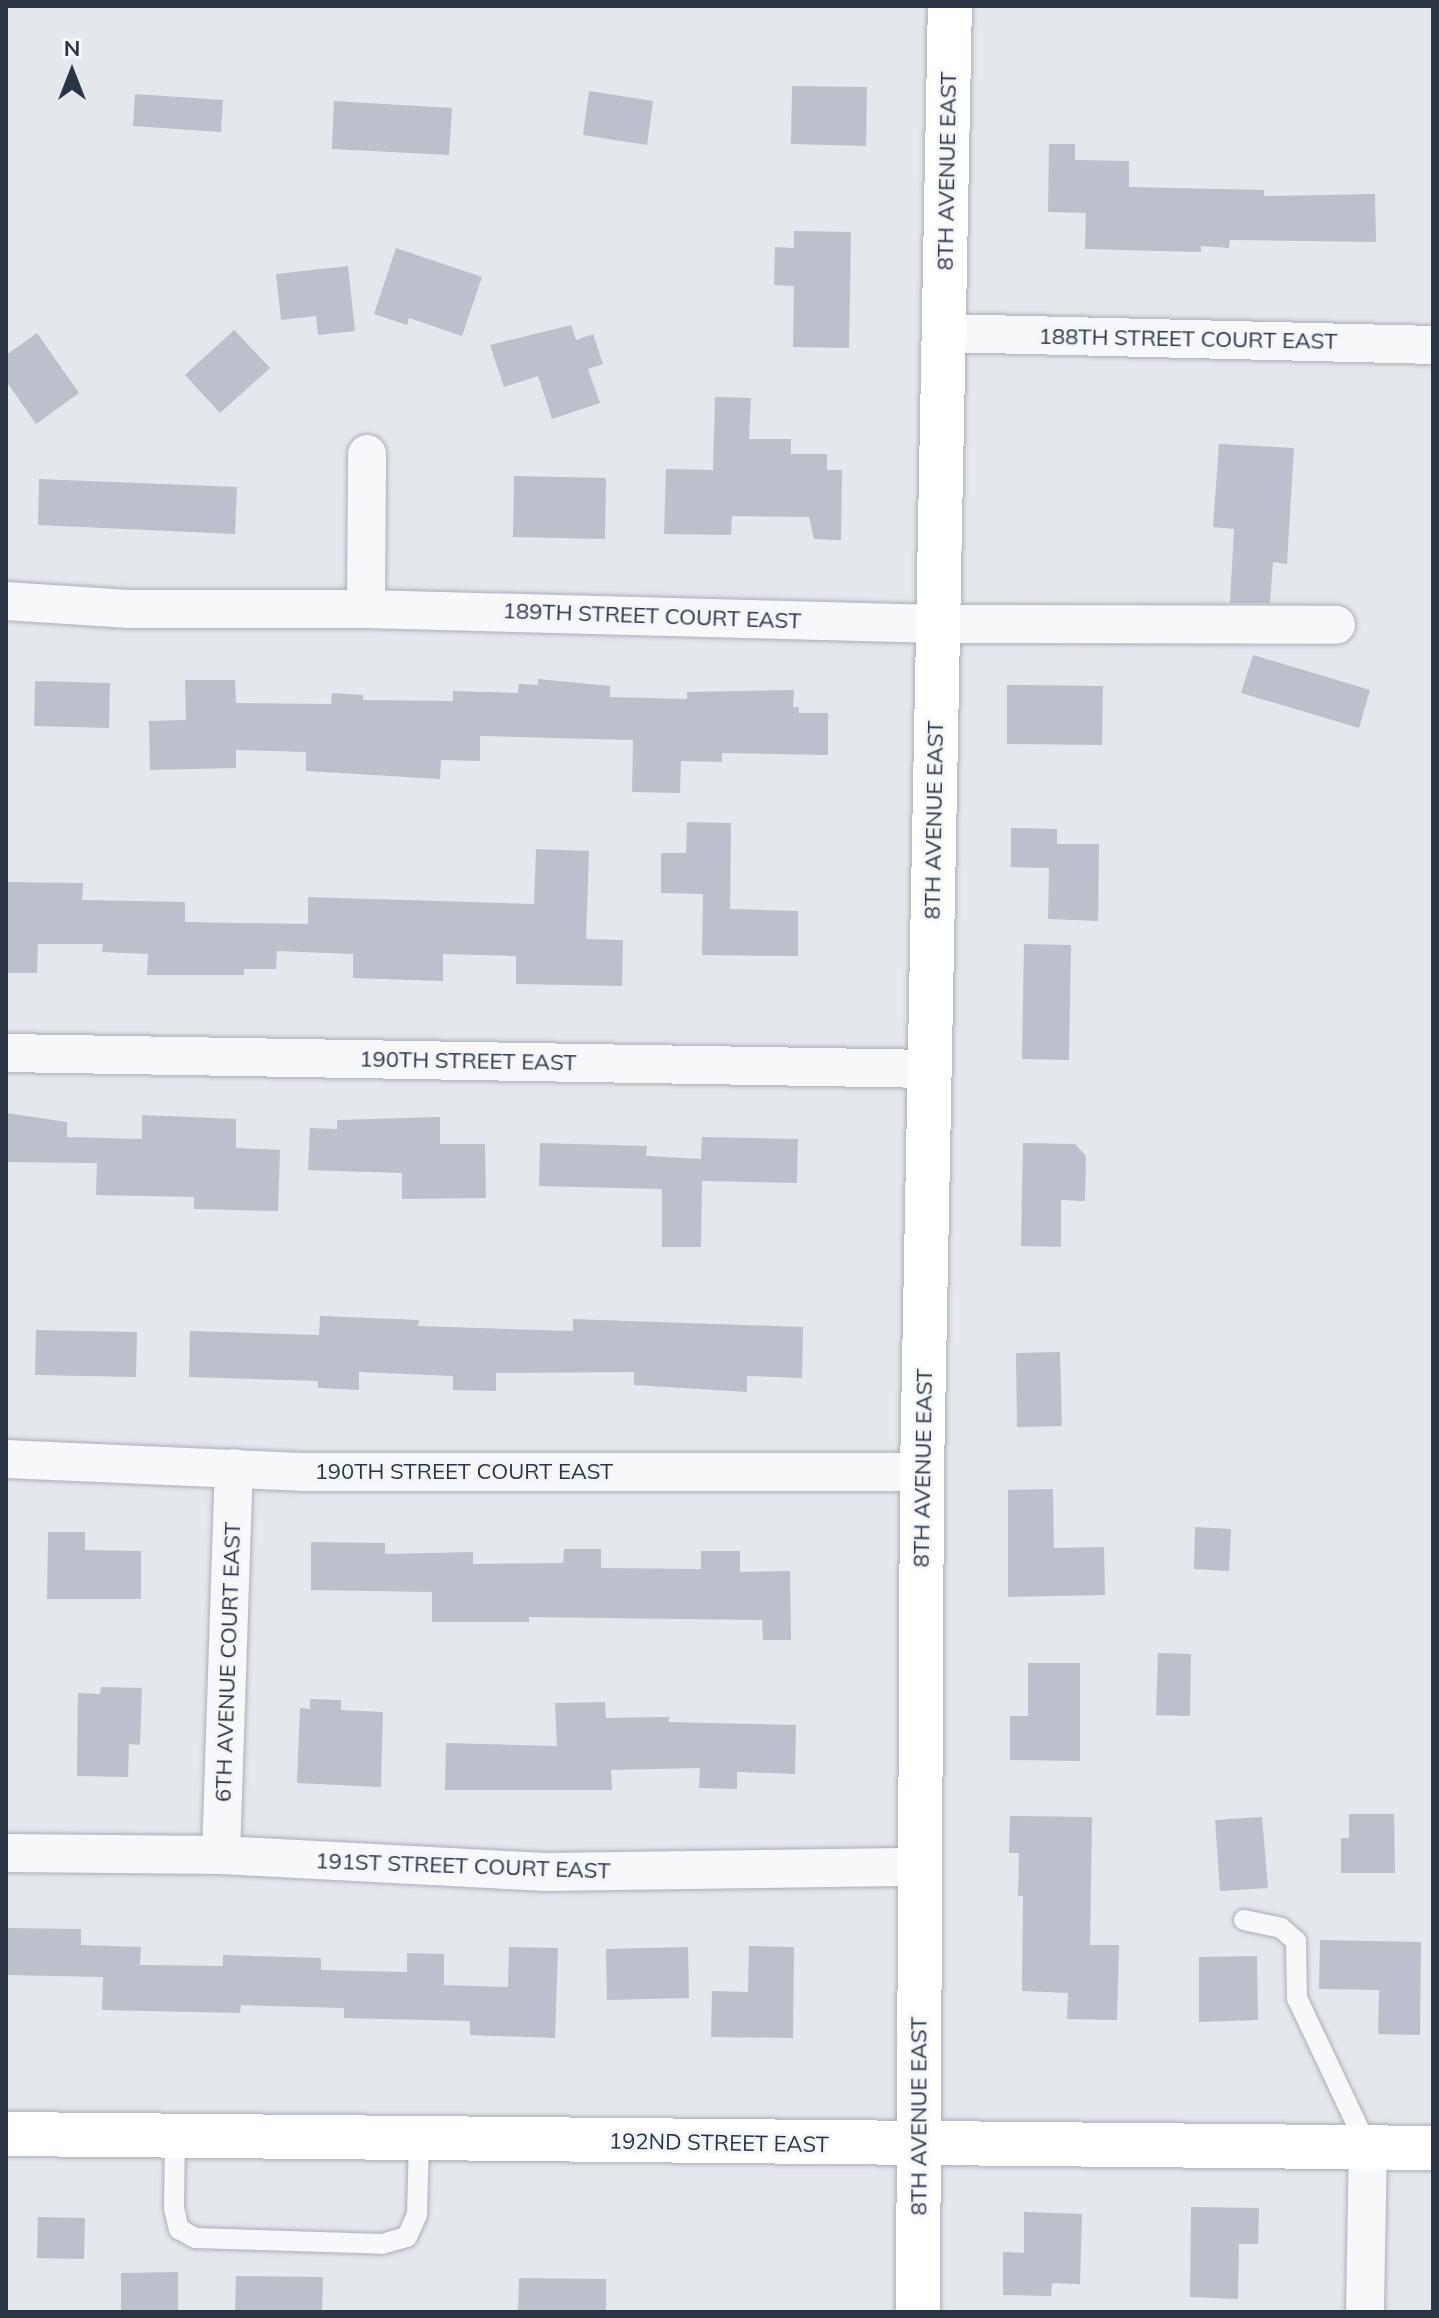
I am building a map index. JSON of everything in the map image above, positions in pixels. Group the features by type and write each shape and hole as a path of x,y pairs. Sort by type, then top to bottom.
{"street":[{"name":"8TH AVENUE EAST","path":"918,2312 922,1472 950,6"},
{"name":"188TH STREET COURT EAST","path":"944,333 1433,345"},
{"path":"366,609 367,454"},
{"name":"189TH STREET COURT EAST","path":"6,601 129,609 366,609 938,624"},
{"path":"938,624 1336,625"},
{"name":"190TH STREET EAST","path":"6,1053 930,1069"},
{"name":"190TH STREET COURT EAST","path":"6,1459 234,1468 922,1472"},
{"name":"6TH AVENUE COURT EAST","path":"221,1855 234,1468"},
{"name":"191ST STREET COURT EAST","path":"6,1853 221,1855 547,1872 920,1867"},
{"name":"192ND STREET EAST","path":"6,2134 919,2146 1433,2148"},
{"path":"1365,2312 1368,2148"}],"lane":[{"path":"1244,1920 1281,1928 1296,1941 1297,1998 1368,2148"},
{"path":"175,2136 174,2208 179,2229 195,2238 382,2244 407,2237 417,2215 419,2140"}],"building":[{"path":"792,86 867,87 866,146 791,144"},
{"path":"589,91 653,101 647,145 583,135"},
{"path":"135,94 223,100 221,132 133,126"},
{"path":"334,101 452,108 449,155 332,149"},
{"path":"1049,144 1075,144 1075,160 1129,161 1129,187 1264,190 1264,196 1375,194 1376,242 1230,240 1229,248 1201,246 1201,252 1085,249 1086,213 1048,212"},
{"path":"794,231 851,232 849,348 793,347 794,286 774,285 775,247 794,248"},
{"path":"396,248 482,277 462,336 409,318 407,325 374,314"},
{"path":"348,266 355,331 318,335 316,316 281,320 276,274"},
{"path":"571,325 576,340 593,334 603,364 588,369 600,403 552,419 538,376 504,387 490,345"},
{"path":"234,330 270,368 220,413 185,375"},
{"path":"37,333 79,393 36,424 6,381 6,355"},
{"path":"715,397 751,398 749,439 791,439 791,454 827,454 827,470 842,470 841,540 814,539 809,517 732,516 731,535 664,534 666,469 713,470"},
{"path":"1219,444 1294,448 1287,564 1273,562 1270,603 1230,603 1234,529 1213,527"},
{"path":"514,476 606,478 605,539 513,537"},
{"path":"39,479 237,487 235,534 38,525"},
{"path":"1253,655 1370,690 1359,728 1241,693"},
{"path":"538,679 610,686 610,697 687,699 687,692 794,690 793,707 799,707 799,713 828,713 828,755 722,753 722,762 681,761 680,793 632,792 633,740 480,736 480,761 441,760 440,779 306,771 306,752 236,750 236,768 150,770 149,721 186,720 185,680 235,680 236,703 331,704 332,693 363,695 363,700 453,701 453,691 518,693 519,684 538,685"},
{"path":"35,681 110,683 109,728 34,726"},
{"path":"1007,685 1103,686 1102,745 1007,744"},
{"path":"687,822 731,823 730,909 798,911 798,956 702,955 703,894 661,893 661,853 686,853"},
{"path":"1011,828 1057,829 1057,844 1099,844 1098,921 1048,919 1049,868 1011,867"},
{"path":"536,849 589,851 586,939 623,940 622,986 516,984 516,956 443,954 443,981 353,978 353,954 277,951 276,969 244,969 244,975 147,975 148,954 102,952 103,944 38,944 37,973 6,973 6,882 83,883 82,900 185,902 185,922 308,924 308,897 534,904"},
{"path":"1024,944 1071,945 1069,1060 1022,1059"},
{"path":"6,1113 67,1122 67,1137 142,1139 142,1115 236,1119 236,1148 280,1150 278,1211 194,1209 194,1197 96,1195 97,1163 6,1162"},
{"path":"440,1117 440,1144 485,1144 486,1198 402,1199 402,1173 308,1170 310,1128 337,1129 337,1120"},
{"path":"702,1137 798,1139 797,1183 702,1181 701,1247 662,1247 662,1189 539,1186 540,1143 647,1146 646,1156 701,1159"},
{"path":"1023,1143 1075,1144 1086,1156 1085,1201 1061,1200 1061,1247 1021,1246"},
{"path":"320,1316 419,1320 418,1326 573,1331 573,1319 803,1327 802,1378 747,1376 747,1392 634,1385 634,1372 496,1373 496,1391 453,1390 453,1376 359,1372 359,1390 318,1388 318,1381 189,1377 190,1331 319,1335"},
{"path":"36,1330 137,1332 136,1377 35,1375"},
{"path":"1060,1352 1062,1426 1017,1427 1016,1353"},
{"path":"1053,1489 1054,1548 1104,1547 1105,1595 1008,1597 1008,1490"},
{"path":"1195,1527 1231,1529 1229,1571 1194,1569"},
{"path":"48,1532 85,1532 85,1550 141,1551 141,1599 47,1599"},
{"path":"311,1542 385,1543 385,1554 473,1552 473,1564 563,1563 564,1549 601,1549 601,1568 701,1569 701,1551 740,1551 740,1572 790,1571 791,1640 763,1640 762,1620 529,1617 529,1622 432,1622 432,1592 311,1590"},
{"path":"1158,1653 1191,1654 1190,1716 1156,1715"},
{"path":"1028,1663 1080,1663 1080,1761 1010,1760 1010,1716 1028,1716"},
{"path":"101,1687 142,1688 140,1745 129,1744 128,1777 77,1776 78,1693 100,1694"},
{"path":"310,1699 341,1700 341,1710 383,1712 381,1787 297,1783 300,1708 310,1709"},
{"path":"605,1702 606,1718 669,1717 669,1722 796,1725 795,1774 737,1772 737,1789 699,1788 700,1768 611,1770 612,1790 445,1790 446,1743 557,1746 555,1703"},
{"path":"1349,1814 1394,1814 1395,1873 1341,1873 1341,1838 1349,1838"},
{"path":"1010,1816 1092,1817 1090,1945 1119,1945 1117,2020 1067,2019 1068,1993 1022,1991 1023,1896 1018,1896 1019,1853 1009,1853"},
{"path":"1262,1817 1268,1888 1220,1891 1215,1820"},
{"path":"6,1928 81,1929 81,1945 141,1947 140,1965 223,1966 223,1955 321,1958 321,1970 407,1972 407,1953 444,1954 444,1985 508,1987 509,1947 558,1948 555,2038 470,2035 470,2021 344,2018 344,2008 241,2005 240,2013 102,2010 103,1977 6,1975"},
{"path":"1320,1940 1421,1942 1420,2035 1378,2034 1379,1990 1319,1989"},
{"path":"749,1946 794,1947 793,2038 711,2037 712,1991 748,1992"},
{"path":"688,1947 689,1998 607,2000 606,1949"},
{"path":"1257,1956 1258,2020 1199,2022 1199,1957"},
{"path":"1191,2207 1259,2208 1258,2244 1239,2244 1238,2299 1190,2297"},
{"path":"1024,2212 1082,2214 1080,2284 1052,2283 1051,2296 1003,2295 1003,2252 1024,2253"},
{"path":"38,2217 85,2218 84,2259 37,2258"},
{"path":"178,2272 178,2312 121,2312 121,2273"},
{"path":"236,2276 323,2277 322,2312 235,2312"},
{"path":"519,2278 606,2279 606,2312 518,2312"}]}
